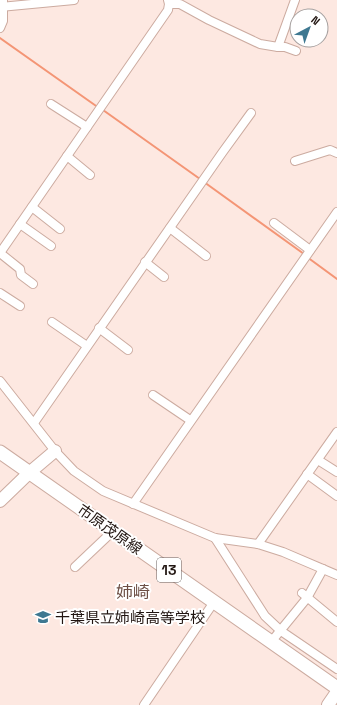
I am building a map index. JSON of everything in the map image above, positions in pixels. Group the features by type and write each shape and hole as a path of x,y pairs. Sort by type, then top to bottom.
{"main road":[{"name":"市原茂原線","path":"0,452 337,688"}],"street":[{"path":"0,28 3,21 2,5 74,0"},
{"path":"278,47 295,0"},
{"path":"33,284 21,275 20,269 0,253 168,10 169,2 180,4 209,20 260,44 285,47 296,51"},
{"path":"50,104 86,127"},
{"path":"34,423 145,262 251,113"},
{"path":"295,161 330,150 337,153"},
{"path":"67,156 90,175"},
{"path":"32,208 60,229"},
{"path":"133,504 190,420 337,212"},
{"path":"274,223 310,250"},
{"path":"20,224 51,246"},
{"path":"170,228 206,256"},
{"path":"145,262 164,277"},
{"path":"0,292 20,306"},
{"path":"52,322 87,346"},
{"path":"99,328 128,350"},
{"path":"0,381 55,451 74,472 103,491 215,538 258,544 283,552 337,575"},
{"path":"153,395 190,420"},
{"path":"258,544 337,432"},
{"path":"0,501 29,472 55,451"},
{"path":"318,460 337,472"},
{"path":"308,474 337,496"},
{"path":"75,567 113,531"},
{"path":"215,538 265,616 281,631 337,670"},
{"path":"271,642 281,631 322,569"},
{"path":"304,596 337,622"},
{"path":"144,705 214,602"},
{"path":"328,705 337,692"}],"waterway":[{"path":"0,38 99,108"},
{"path":"103,110 200,179"},
{"path":"204,182 304,254"},
{"path":"307,257 337,279"}],"place":[{"name":"千葉県立姉崎高等学校","path":"43,617"}],"district":[{"name":"姉崎","path":"133,592"}]}
